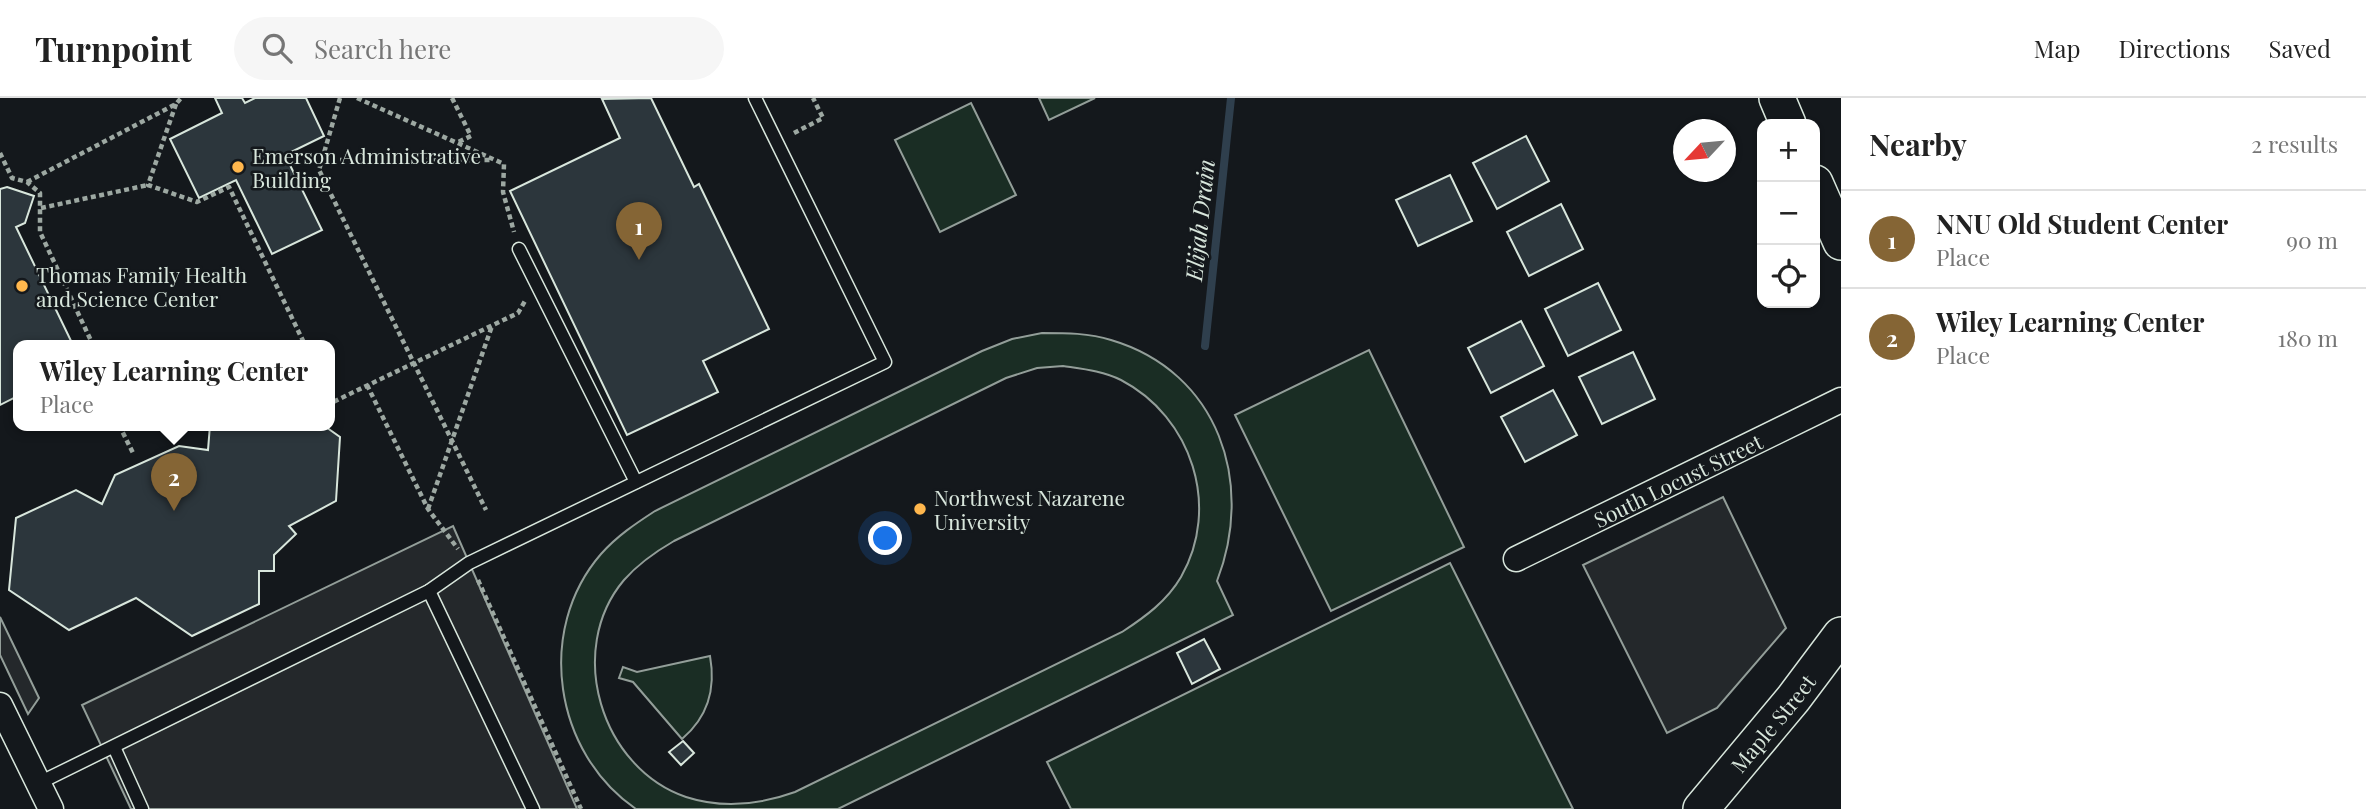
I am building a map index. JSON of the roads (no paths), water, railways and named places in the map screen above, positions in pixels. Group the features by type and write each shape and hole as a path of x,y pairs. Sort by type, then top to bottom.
{"main road":[{"path":"1777,98 1786,119"},
{"path":"1820,194 1841,242"},
{"name":"Maple Street","path":"1701,809 1793,699 1841,635"}],"street":[{"name":"South Locust Street","path":"1516,559 1841,400"},
{"path":"0,705 51,809"}],"lane":[{"path":"39,783 429,591 469,563 885,362 755,98"},
{"path":"519,249 636,482"},
{"path":"429,591 533,809"},
{"path":"114,747 142,809"}],"waterway":[{"name":"Elijah Drain","path":"1205,346 1231,98"}],"place":[{"name":"Emerson Administrative Building","path":"238,167"},
{"name":"NNU Old Student Center","path":"639,260"},
{"name":"Thomas Family Health and Science Center","path":"22,286"},
{"name":"Northwest Nazarene University","path":"920,509"},
{"name":"Wiley Learning Center","path":"174,511"}]}
